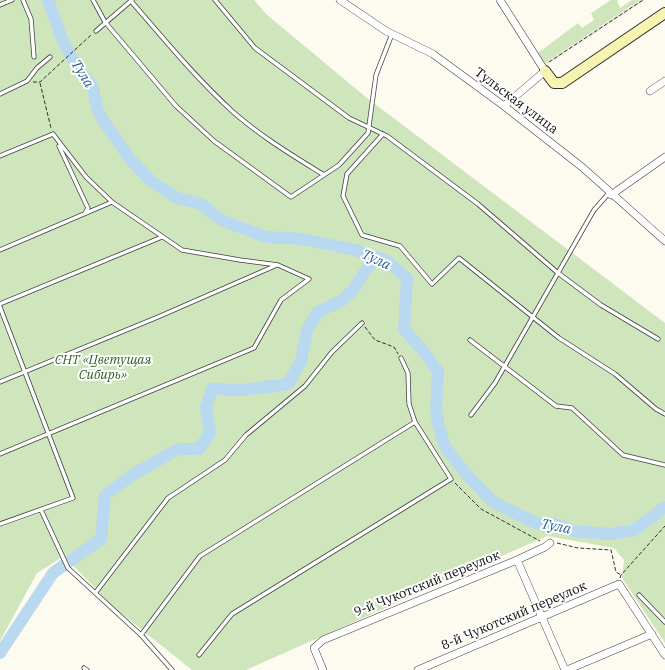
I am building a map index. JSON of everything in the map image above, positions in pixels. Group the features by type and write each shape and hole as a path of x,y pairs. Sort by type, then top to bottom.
{"street":[{"name":"Тульская улица","path":"340,0 347,7 392,34 433,54 504,106 582,168 665,241"},
{"path":"500,0 543,69 554,82 562,84 665,13"},
{"path":"504,106 543,69"},
{"path":"650,91 665,81"},
{"path":"610,194 665,157"},
{"name":"9-й Чукотский переулок","path":"323,670 314,648 323,640 517,560 545,547 550,543"},
{"path":"517,560 566,670 652,634"},
{"path":"619,584 665,655"},
{"name":"8-й Чукотский переулок","path":"418,670 619,584"}],"lane":[{"path":"0,5 12,0"},
{"path":"22,0 31,19 34,57"},
{"path":"93,0 105,22 176,106 214,141 291,197 339,165 368,133 376,75 392,34"},
{"path":"96,31 131,0 196,76 232,111 271,142 324,175"},
{"path":"216,0 254,48 350,118 383,134 478,204 558,273 602,305 658,338"},
{"path":"0,94 27,81 37,68 50,57"},
{"path":"0,156 53,134"},
{"path":"0,454 254,348 281,300 309,279 278,265 182,250 112,202 86,177 53,134"},
{"path":"53,134 66,157 88,208 85,213"},
{"path":"383,134 347,174 343,196 362,235 400,246 432,284 459,258 559,338 614,374 656,409 665,414"},
{"path":"471,415 495,383 594,210 610,194"},
{"path":"0,250 112,202"},
{"path":"0,524 72,498 0,305 162,237"},
{"path":"0,382 158,317 278,265"},
{"path":"96,592 168,498 225,460 246,434 305,386 332,352 362,323"},
{"path":"470,340 556,406 572,408 623,455 665,465"},
{"path":"199,655 232,614 451,479 415,422 409,404 408,372 401,358"},
{"path":"141,634 200,556 415,422"},
{"path":"41,510 68,568 141,634 172,670"},
{"path":"639,594 665,622"}],"path":[{"path":"543,69 643,0"},
{"path":"53,134 40,82 96,31"},
{"path":"362,323 375,340 394,347 401,358"},
{"path":"451,479 480,509 534,538 550,543 563,544 578,548 611,550 616,572 621,575"},
{"path":"619,584 621,575 665,526"}],"green space":[{"name":"СНТ «Цветущая Сибирь»","path":"0,0 254,0 266,14 367,98 665,323 665,643 622,578 624,560 614,548 547,536 246,670 192,670 112,606 64,556 37,573 0,641"},
{"path":"611,0 617,0 620,8 632,0 640,0 545,63 538,53 578,23 582,28 594,20 591,13"}],"shaded area":[{"path":"640,0 646,0 545,66 545,63"}],"waterway":[{"name":"Тула","path":"48,0 62,39 79,71 92,85 97,108 104,122 130,159 151,181 177,198 201,204 221,220 266,237 302,239 355,250 387,261 407,278 404,329 425,353 438,372 436,407 438,424 445,447 467,475 493,502 536,523 553,523 573,531 611,534 634,530 665,507"},
{"path":"0,653 53,573 101,539 105,495 134,474 178,449 199,449 210,433 206,408 212,389 242,390 288,384 301,361 307,330 318,312 341,301 352,291 375,257"}]}
